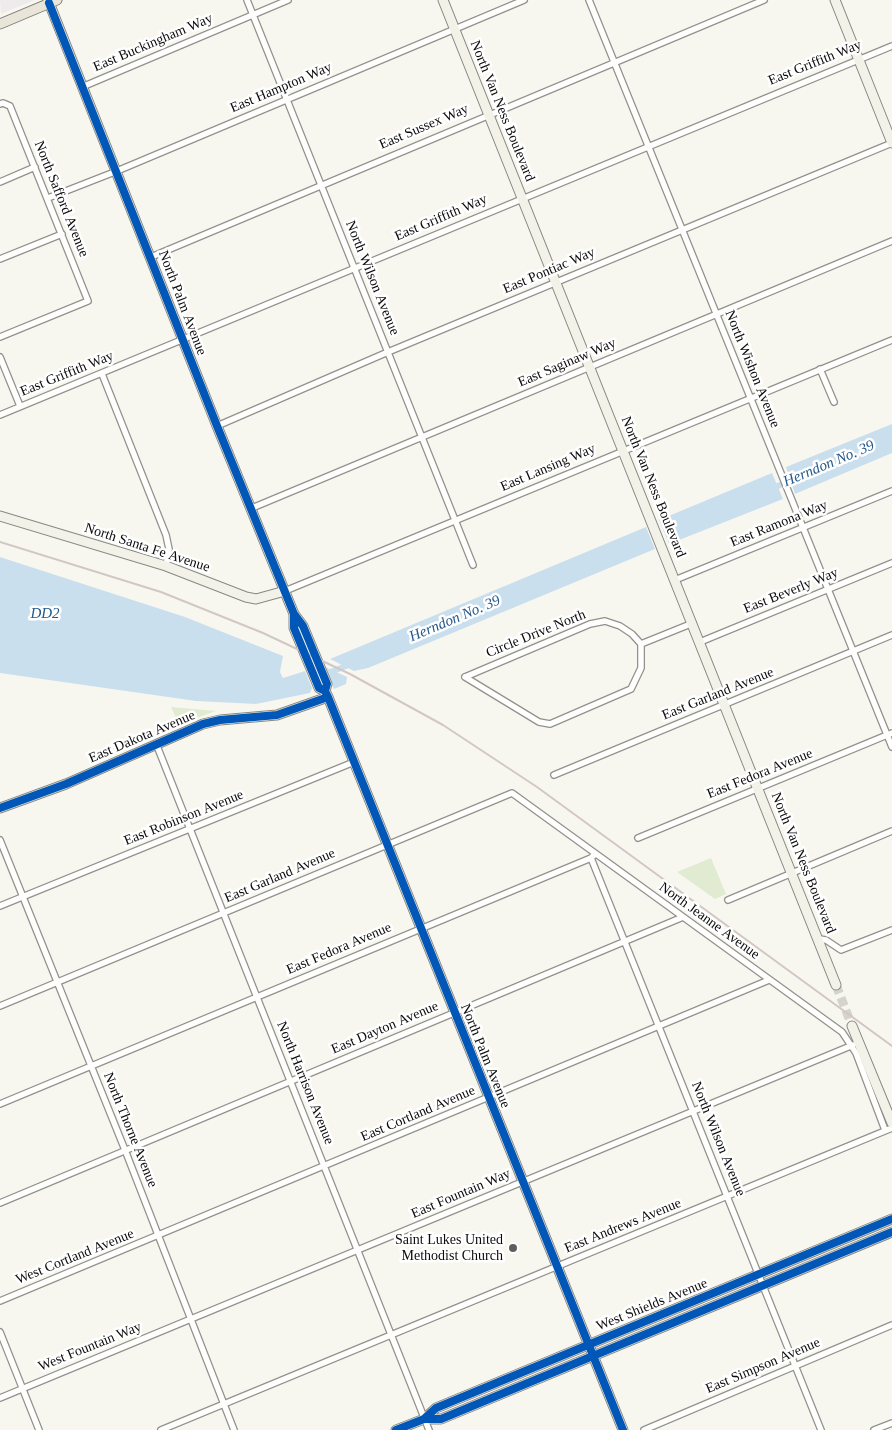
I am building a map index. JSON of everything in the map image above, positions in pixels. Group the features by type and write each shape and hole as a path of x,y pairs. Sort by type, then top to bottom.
{"main road":[{"name":"North Van Ness Boulevard","path":"443,0 836,985"},
{"path":"835,0 892,143"},
{"path":"0,24 51,1"},
{"name":"North Palm Avenue","path":"51,1 82,87 151,257 182,340 285,590 294,614 294,628 315,668 354,762 622,1430"},
{"name":"North Santa Fe Avenue","path":"0,516 166,566 246,597 256,599 285,590"},
{"name":"East Dakota Avenue","path":"0,808 157,746 203,724 220,720 276,714 324,690"},
{"path":"852,1026 882,1098 889,1127"},
{"name":"West Shields Avenue","path":"424,1419 441,1419 591,1356 892,1220"},
{"name":"West Shields Avenue","path":"396,1430 424,1419 436,1408 587,1346 892,1232"}],"street":[{"name":"North Wilson Avenue","path":"247,0 473,565"},
{"name":"East Buckingham Way","path":"82,87 288,0"},
{"name":"East Hampton Way","path":"48,198 117,172 524,0"},
{"name":"North Wishon Avenue","path":"589,0 788,492 890,734 892,747"},
{"name":"East Sussex Way","path":"151,257 321,184 764,0"},
{"name":"East Griffith Way","path":"0,415 648,145 892,46"},
{"name":"North Safford Avenue","path":"0,104 4,103 10,106 88,300 0,337"},
{"name":"East Pontiac Way","path":"217,426 388,352 892,143"},
{"path":"0,182 35,167"},
{"path":"0,260 62,234"},
{"name":"East Saginaw Way","path":"252,508 421,436 892,242"},
{"name":"East Lansing Way","path":"285,590 892,340"},
{"path":"0,357 20,406"},
{"path":"820,369 834,402"},
{"path":"102,374 166,535 169,549 166,566"},
{"name":"East Ramona Way","path":"675,580 892,491"},
{"name":"East Beverly Way","path":"700,642 892,563"},
{"name":"Circle Drive North","path":"605,622 620,626 632,634 641,644 641,668 631,689 550,724 539,722 465,677 597,623 605,622"},
{"path":"641,644 693,623"},
{"name":"East Garland Avenue","path":"554,774 892,635"},
{"name":"East Fedora Avenue","path":"638,838 890,734"},
{"name":"North Harrison Avenue","path":"157,746 326,1166 390,1336 429,1430"},
{"name":"East Robinson Avenue","path":"0,906 354,762"},
{"name":"East Garland Avenue","path":"0,1006 512,793"},
{"name":"North Jeanne Avenue","path":"512,793 593,856 842,1032 852,1045 889,1127"},
{"path":"728,900 892,832"},
{"name":"North Thorne Avenue","path":"0,840 125,1150 234,1430"},
{"name":"North Wilson Avenue","path":"593,856 624,942 821,1430"},
{"name":"East Fedora Avenue","path":"0,1104 593,856"},
{"name":"East Dayton Avenue","path":"0,1203 683,918"},
{"path":"819,940 826,940 841,950 892,930"},
{"name":"East Cortland Avenue","path":"159,1236 769,980"},
{"name":"East Fountain Way","path":"190,1319 852,1045"},
{"name":"North Jeanne Avenue","path":"870,1085 882,1098"},
{"name":"East Andrews Avenue","path":"161,1430 728,1196 889,1127 892,1128"},
{"name":"West Cortland Avenue","path":"0,1301 159,1236"},
{"name":"West Fountain Way","path":"0,1398 190,1319"},
{"name":"East Simpson Avenue","path":"644,1430 892,1325"},
{"path":"0,1332 39,1430"},
{"path":"874,1430 892,1423"}],"shaded area":[{"path":"0,0 35,0 1,14"}],"green space":[{"path":"171,707 216,711 179,724"},
{"path":"711,858 726,894 715,899 677,872"}],"water":[{"path":"892,424 892,453 795,494 786,467"},
{"path":"772,473 783,499 669,544 659,520"},
{"path":"646,527 655,549 368,668 354,671 330,659"},
{"name":"DD2","path":"0,557 185,617 283,656 280,672 283,678 305,671 312,688 310,693 256,704 196,701 0,673"},
{"path":"325,667 347,677 346,684 334,689"}],"waterway":[{"name":"Herndon No. 39","path":"771,489 796,478"},
{"name":"Herndon No. 39","path":"328,673 351,664"}],"tunnel":[{"path":"836,985 852,1026"}],"railway":[{"path":"0,542 161,592 263,633 350,674 443,725 537,787 892,1046"}],"cycle path":[{"path":"49,3 217,426 294,614 303,626 327,684 325,691 623,1430"},
{"path":"294,615 294,628 319,688 325,691"},
{"path":"0,808 66,784 203,724 220,720 277,715 328,697"},
{"path":"396,1430 424,1419 436,1408 892,1219"},
{"path":"424,1419 441,1419 892,1232"}],"place":[{"name":"Saint Lukes United Methodist Church","path":"513,1248"}]}
